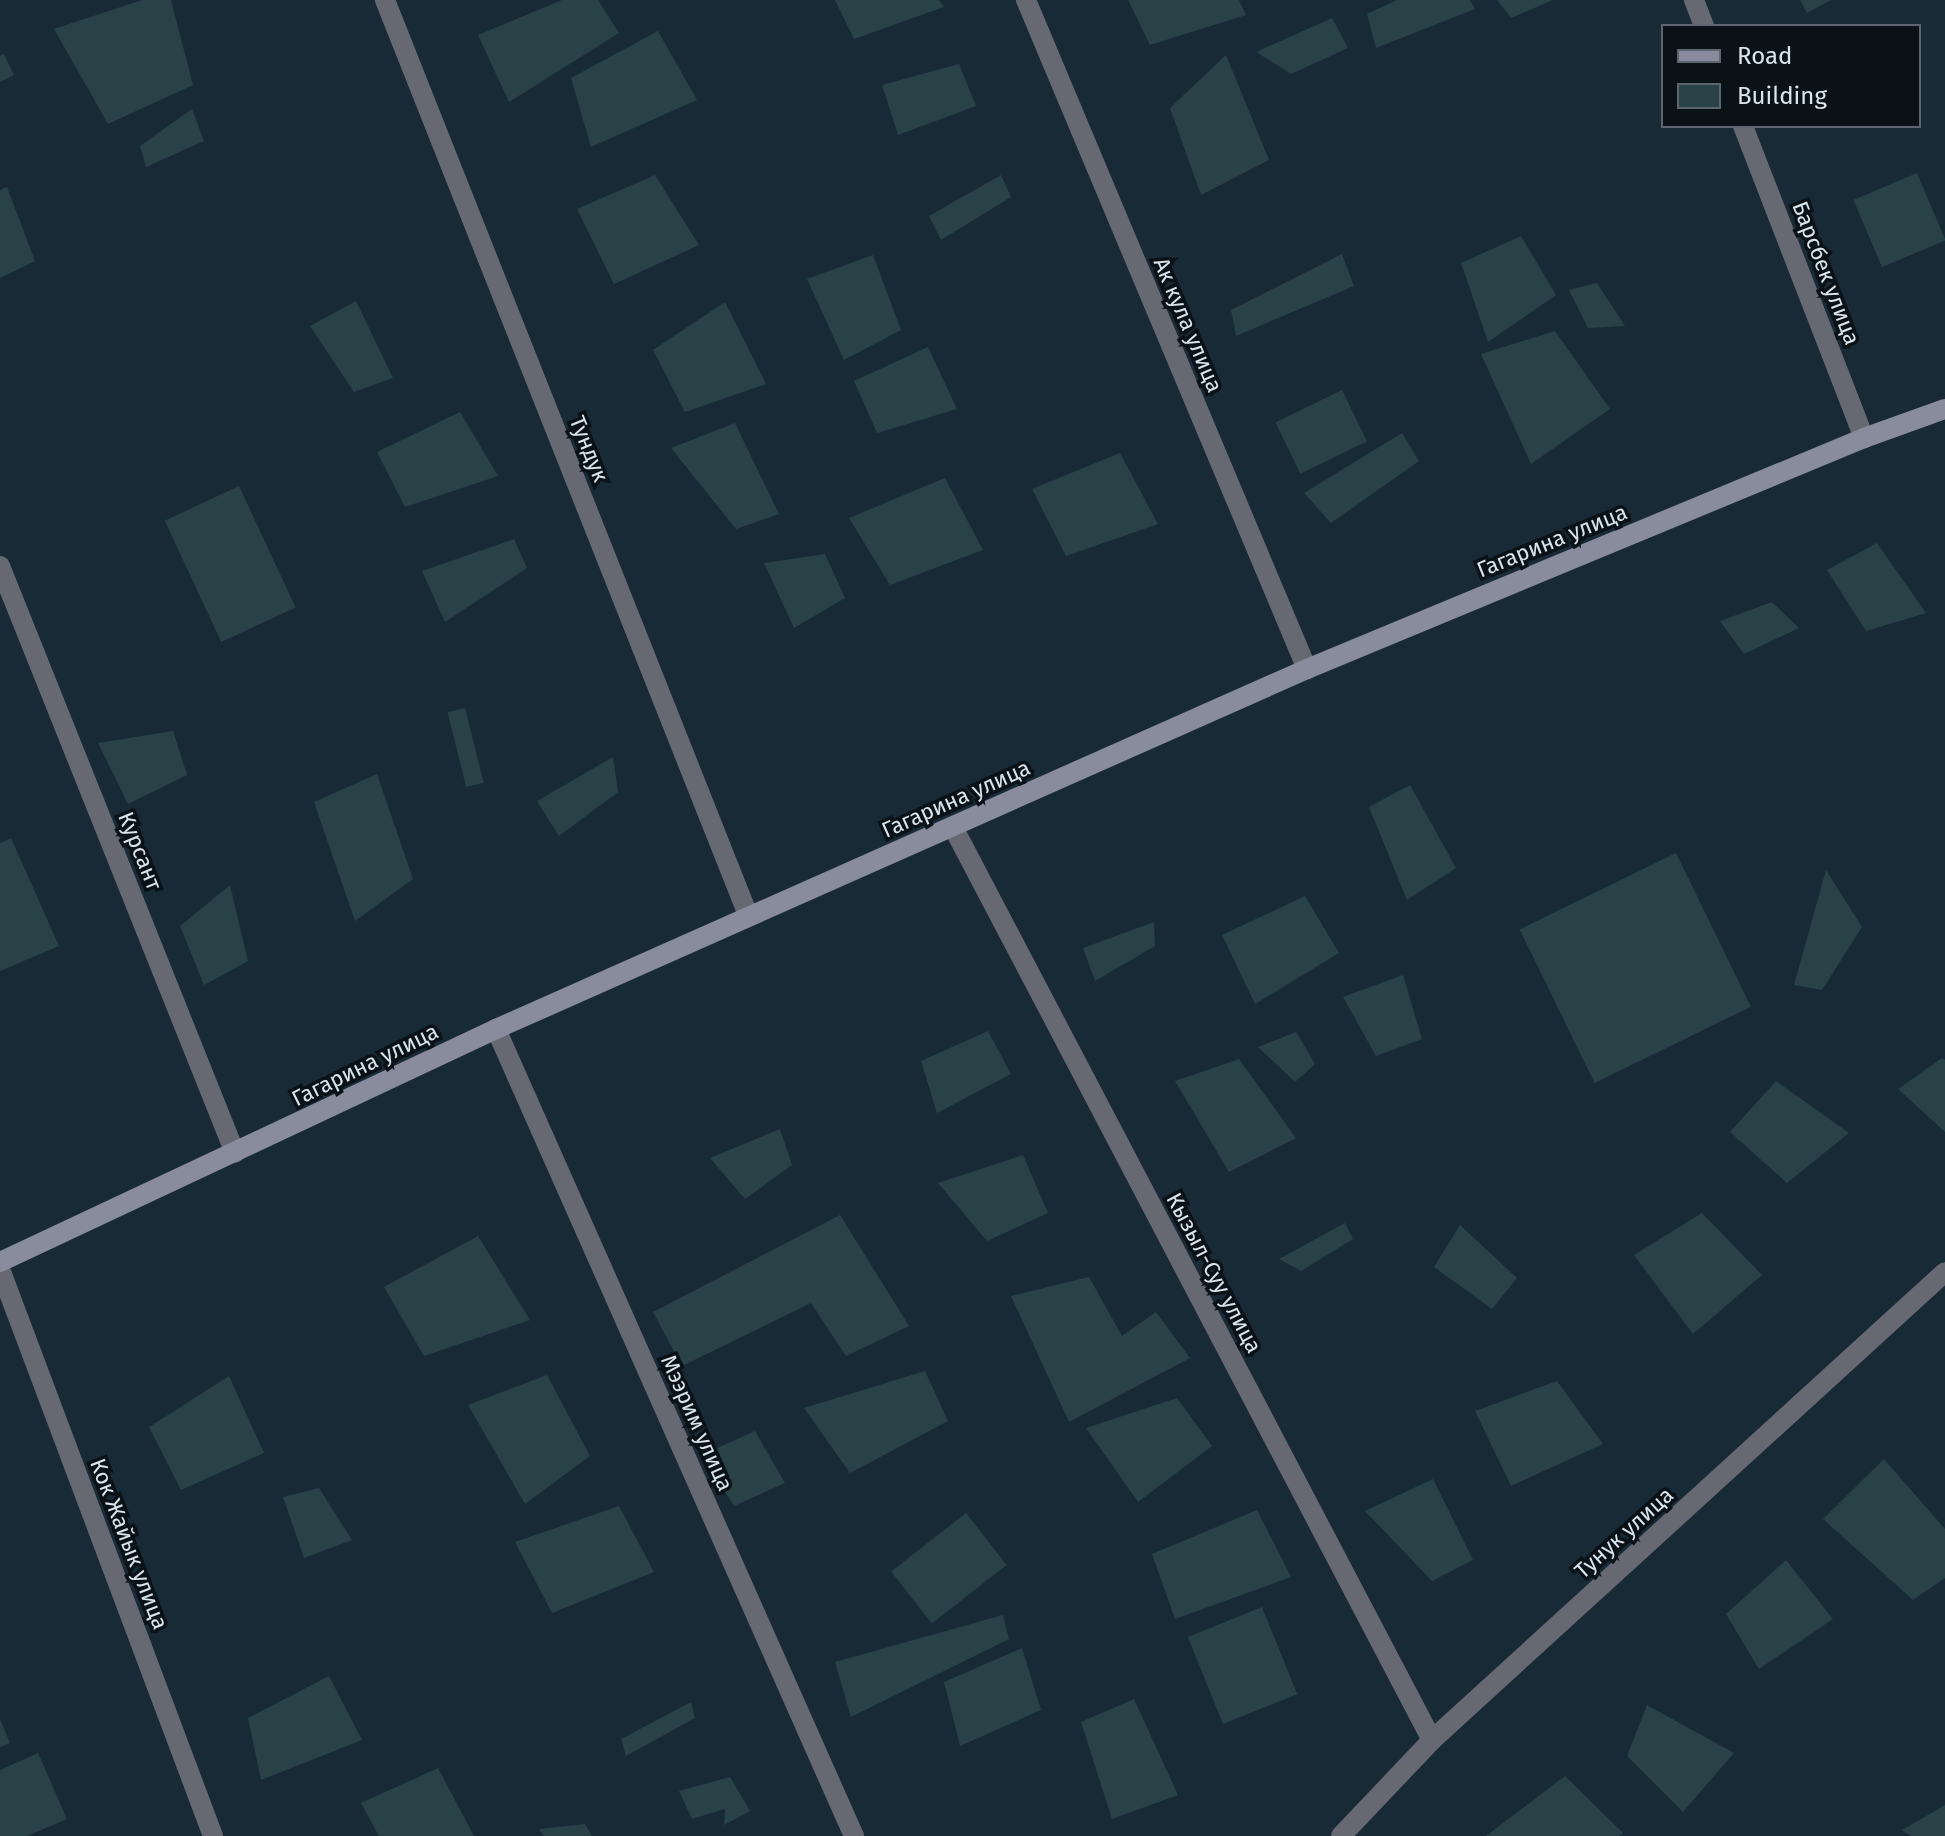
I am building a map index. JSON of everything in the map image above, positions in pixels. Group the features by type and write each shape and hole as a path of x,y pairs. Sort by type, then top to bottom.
{"main road":[{"name":"Гагарина улица","path":"0,1262 496,1029 1307,669 1864,438 1945,409"}],"street":[{"name":"Тундук","path":"385,0 748,915"},
{"name":"Ак кула улица","path":"1026,0 1307,669"},
{"path":"1694,0 1703,24"},
{"name":"Барсбек улица","path":"1744,128 1864,438"},
{"name":"Курсант","path":"0,566 235,1153"},
{"name":"Кызыл-Суу улица","path":"953,827 1432,1740"},
{"name":"Мээрим улица","path":"496,1029 854,1836"},
{"name":"Кок Жайык улица","path":"0,1269 213,1836"},
{"name":"Тунук улица","path":"1341,1836 1432,1740 1945,1272"}],"building":[{"path":"142,0 171,0 193,85 108,124 54,29"},
{"path":"562,0 598,0 619,33 509,102 478,35"},
{"path":"835,0 939,0 944,7 854,39"},
{"path":"1128,0 1239,0 1246,15 1150,45"},
{"path":"1397,0 1470,0 1475,9 1376,48 1367,14"},
{"path":"1497,0 1553,0 1511,18"},
{"path":"1800,0 1831,0 1807,13"},
{"path":"1332,18 1348,48 1291,74 1256,52"},
{"path":"658,31 697,100 591,147 571,78"},
{"path":"4,54 14,75 0,82 0,56"},
{"path":"1226,55 1269,160 1201,195 1170,108"},
{"path":"959,64 976,106 898,135 882,85"},
{"path":"192,109 204,141 146,167 140,146"},
{"path":"1917,173 1945,240 1882,267 1853,200"},
{"path":"655,175 699,245 614,284 577,209"},
{"path":"1001,175 1011,197 941,240 929,216"},
{"path":"7,187 35,261 0,278 0,190"},
{"path":"1521,236 1556,295 1488,342 1461,263"},
{"path":"1342,254 1354,286 1236,336 1231,310"},
{"path":"873,255 901,330 844,360 807,279"},
{"path":"1597,283 1625,326 1588,328 1569,290"},
{"path":"356,301 393,378 354,392 310,326"},
{"path":"725,302 766,384 685,412 653,350"},
{"path":"1555,331 1610,409 1531,464 1481,354"},
{"path":"928,347 957,409 877,433 854,381"},
{"path":"1342,390 1367,441 1300,474 1275,422"},
{"path":"460,412 498,476 405,507 377,452"},
{"path":"735,423 779,514 736,529 671,448"},
{"path":"1402,433 1419,461 1331,523 1304,493"},
{"path":"1120,453 1158,524 1066,556 1032,489"},
{"path":"945,478 983,550 890,585 849,518"},
{"path":"239,486 296,607 221,642 165,521"},
{"path":"514,539 527,568 445,622 422,571"},
{"path":"1877,543 1926,613 1866,631 1827,570"},
{"path":"825,554 845,598 794,628 764,563"},
{"path":"1772,602 1799,628 1744,654 1720,621"},
{"path":"465,708 484,783 466,787 448,712"},
{"path":"173,731 187,775 128,804 98,743"},
{"path":"613,757 618,792 559,836 537,801"},
{"path":"377,774 413,879 355,921 314,802"},
{"path":"1410,785 1456,868 1407,900 1369,807"},
{"path":"11,838 59,946 0,971 0,843"},
{"path":"1676,853 1751,1007 1595,1083 1520,929"},
{"path":"1826,870 1862,927 1822,990 1794,985"},
{"path":"230,885 248,961 204,985 180,926"},
{"path":"1305,896 1339,953 1255,1004 1222,935"},
{"path":"1154,922 1155,946 1095,981 1083,948"},
{"path":"1403,975 1422,1039 1376,1056 1343,997"},
{"path":"988,1031 1011,1074 937,1113 921,1061"},
{"path":"1296,1032 1315,1064 1295,1082 1258,1047"},
{"path":"1942,1058 1945,1060 1945,1132 1898,1089"},
{"path":"1239,1059 1296,1138 1229,1172 1175,1081"},
{"path":"1776,1081 1849,1133 1787,1183 1730,1132"},
{"path":"780,1129 792,1165 745,1199 710,1158"},
{"path":"1023,1155 1048,1213 987,1241 938,1183"},
{"path":"1702,1213 1762,1275 1693,1334 1634,1255"},
{"path":"840,1215 909,1326 846,1356 811,1303 682,1366 653,1312"},
{"path":"1345,1223 1353,1239 1301,1271 1279,1259"},
{"path":"1460,1225 1517,1278 1492,1309 1434,1267"},
{"path":"478,1236 530,1320 424,1356 384,1287"},
{"path":"1089,1277 1122,1336 1156,1312 1190,1358 1069,1422 1011,1296"},
{"path":"925,1371 948,1421 850,1473 804,1408"},
{"path":"547,1375 590,1456 525,1504 468,1405"},
{"path":"229,1376 264,1453 181,1490 149,1427"},
{"path":"1557,1381 1603,1444 1511,1486 1475,1411"},
{"path":"1177,1398 1212,1446 1138,1502 1086,1428"},
{"path":"755,1431 785,1483 734,1506 702,1455"},
{"path":"1884,1459 1945,1529 1945,1578 1913,1600 1823,1519"},
{"path":"1433,1479 1473,1560 1432,1581 1365,1511"},
{"path":"319,1488 352,1540 304,1558 283,1497"},
{"path":"619,1506 654,1572 552,1613 515,1542"},
{"path":"1257,1510 1291,1577 1175,1619 1152,1554"},
{"path":"966,1513 1007,1565 932,1623 891,1571"},
{"path":"1786,1560 1833,1619 1759,1669 1726,1614"},
{"path":"1262,1607 1297,1694 1223,1724 1188,1637"},
{"path":"1003,1615 1009,1639 851,1717 835,1662"},
{"path":"1022,1648 1041,1710 960,1746 944,1682"},
{"path":"329,1676 362,1740 261,1780 248,1718"},
{"path":"1134,1699 1178,1795 1112,1819 1081,1722"},
{"path":"691,1702 695,1718 626,1756 621,1739"},
{"path":"1647,1705 1734,1753 1683,1812 1627,1756"},
{"path":"0,1719 10,1743 0,1747"},
{"path":"38,1753 67,1819 27,1836 0,1836 0,1770"},
{"path":"438,1768 474,1836 379,1836 361,1803"},
{"path":"1565,1776 1623,1833 1619,1836 1486,1836"},
{"path":"730,1777 750,1811 724,1825 725,1809 692,1819 679,1791"},
{"path":"1945,1805 1945,1836 1911,1836 1902,1830"},
{"path":"585,1824 592,1836 544,1836 539,1829"}]}
